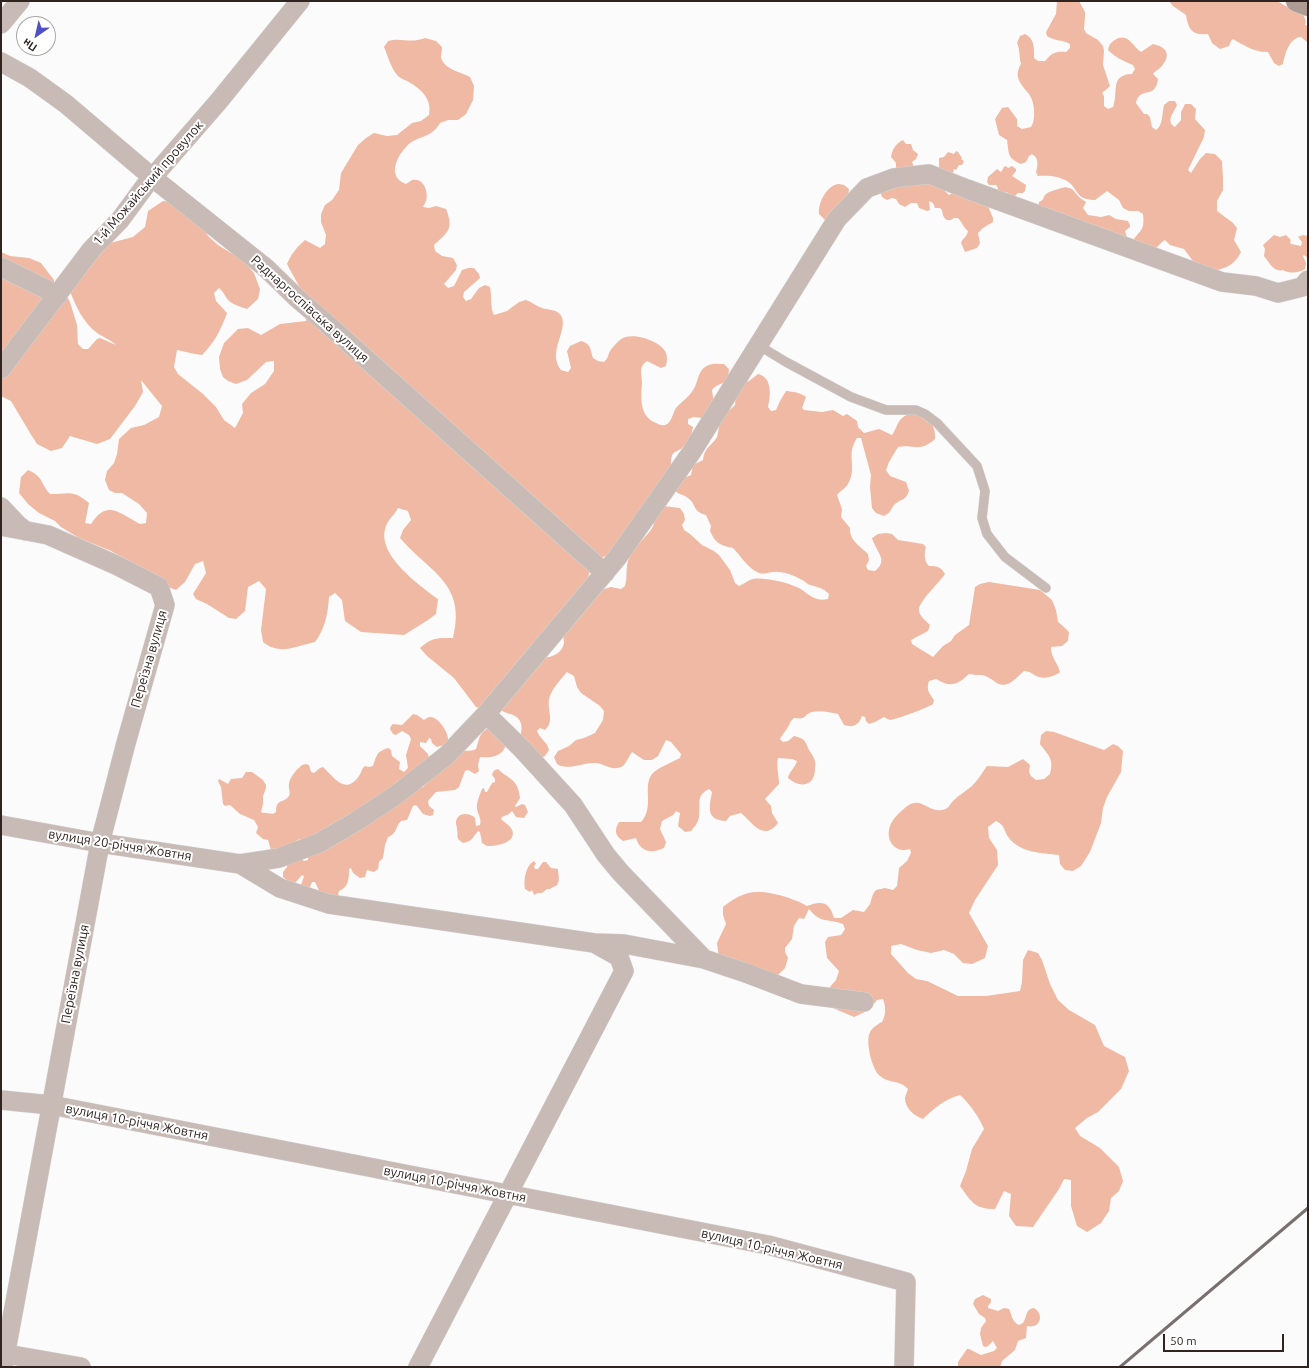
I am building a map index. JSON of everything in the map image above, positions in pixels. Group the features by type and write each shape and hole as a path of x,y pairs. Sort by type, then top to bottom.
{"street":[{"path":"1,24 20,1"},
{"name":"1-й Можайський провулок","path":"1,370 91,250 120,220 152,178 218,102 300,1"},
{"path":"1297,1 1308,5"},
{"name":"Раднаргоспівська вулиця","path":"1,62 30,78 66,104 152,178 266,268 298,299 337,332 605,573"},
{"path":"240,864 279,858 319,843 355,822 396,795 447,755 486,714 617,558 690,453 838,219 867,188 894,178 929,174 1222,282 1256,286 1278,293 1302,287 1308,280"},
{"path":"1,267 58,295"},
{"path":"1,507 18,525 28,532"},
{"path":"1,526 28,532"},
{"name":"Переїзна вулиця","path":"3,1358 100,843 165,605 159,587 116,565 48,535 28,532"},
{"path":"486,714 522,749 573,805 606,855 621,873 704,959"},
{"name":"вулиця 20-річчя Жовтня","path":"1,825 100,843 240,864"},
{"path":"240,864 280,888 328,904 594,943 624,944 704,959 801,994 864,1002"},
{"path":"418,1367 624,971 619,957 594,943"},
{"name":"вулиця 10-річчя Жовтня","path":"1,1100 51,1105 768,1245 906,1282 904,1367"},
{"path":"3,1358 81,1367"}],"lane":[{"path":"758,344 786,362 852,397 886,410 916,410 925,414 937,423 977,466 985,491 982,518 987,534 1005,557 1046,588"}],"shaded area":[{"path":"1057,1 1079,1 1085,12 1084,29 1086,33 1098,40 1103,46 1103,65 1110,86 1102,93 1104,96 1104,106 1108,109 1113,107 1115,101 1117,81 1120,77 1132,74 1135,69 1133,65 1119,59 1108,50 1111,43 1119,38 1123,38 1130,41 1141,52 1153,44 1162,47 1165,50 1167,56 1164,63 1153,74 1158,79 1154,90 1141,95 1136,103 1144,114 1147,114 1150,117 1152,127 1156,130 1160,126 1164,105 1169,101 1175,101 1177,105 1170,120 1172,125 1175,127 1181,120 1181,112 1185,104 1191,104 1196,109 1195,119 1205,130 1204,137 1188,170 1191,173 1206,153 1215,154 1222,161 1223,190 1217,201 1217,211 1233,223 1237,228 1234,240 1241,252 1232,264 1219,270 1209,272 1193,261 1184,249 1170,245 1165,240 1152,252 1132,242 1143,227 1143,214 1138,211 1129,211 1123,208 1119,200 1107,191 1095,200 1088,199 1080,196 1071,184 1064,179 1053,176 1038,176 1036,172 1037,160 1032,154 1026,162 1021,164 1013,160 1011,157 1007,140 999,135 995,119 1002,108 1008,107 1017,119 1017,126 1022,129 1031,127 1034,120 1034,106 1031,97 1021,84 1018,77 1021,64 1017,43 1020,36 1025,34 1031,38 1034,58 1038,61 1045,61 1054,53 1066,52 1070,48 1070,44 1047,36 1046,32 1056,14"},
{"path":"1169,1 1277,1 1289,8 1303,13 1306,22 1305,25 1308,26 1308,43 1301,37 1293,40 1286,51 1283,64 1279,66 1274,63 1268,52 1254,50 1233,39 1229,46 1220,49 1212,43 1208,34 1195,33 1188,24 1186,15 1173,6"},
{"path":"425,38 436,41 442,47 442,61 453,70 470,77 474,86 473,100 466,114 458,120 448,120 440,123 428,135 415,140 403,151 395,166 395,172 400,181 406,184 412,180 416,180 420,181 425,186 427,198 423,207 429,208 436,206 446,209 449,221 448,230 434,245 435,251 442,256 453,258 457,265 456,270 444,284 448,288 454,286 462,270 474,268 479,274 480,278 464,292 463,297 466,301 471,299 479,288 485,285 490,287 494,315 507,311 519,302 526,300 544,309 558,312 563,320 563,326 557,348 557,363 561,370 568,372 571,368 567,351 570,346 581,341 588,345 591,349 593,358 604,362 613,347 625,337 630,336 644,338 656,343 666,353 666,366 661,368 647,361 642,366 642,406 646,416 650,420 661,425 665,425 669,422 676,408 693,390 702,369 712,364 724,364 729,369 727,379 712,390 714,404 702,418 694,417 688,419 688,424 693,427 689,440 681,449 674,452 671,460 671,466 611,555 599,558 591,564 588,578 483,709 476,707 454,678 427,656 420,648 435,639 453,638 456,619 455,604 450,591 443,580 400,538 403,530 411,520 408,511 398,508 386,526 384,537 393,558 401,568 420,586 438,599 436,614 404,635 361,632 345,621 342,600 335,593 329,597 325,621 315,642 288,649 276,648 263,642 261,630 266,589 259,581 248,587 245,611 236,619 229,618 196,599 193,594 206,573 203,561 195,564 185,582 176,590 168,587 142,568 111,551 79,538 61,527 55,521 39,513 28,504 19,493 21,477 28,470 37,475 50,494 71,493 79,496 89,503 85,523 91,524 102,512 114,510 140,524 146,523 147,513 139,504 122,493 115,493 109,490 105,480 107,471 114,463 119,439 131,428 144,425 159,417 162,406 141,380 143,392 135,406 110,439 97,444 70,436 62,448 51,451 37,444 11,401 1,396 1,252 10,256 29,258 41,263 54,280 54,286 67,296 70,302 77,325 78,344 83,349 88,349 97,339 100,338 116,345 92,329 77,308 70,291 77,279 110,243 133,237 145,227 148,211 163,201 174,202 203,225 208,236 218,245 244,261 254,273 260,289 258,299 247,309 235,305 229,301 219,288 214,293 216,301 227,313 220,331 214,341 202,355 177,350 174,367 178,374 203,394 216,407 224,420 235,428 243,413 242,404 251,393 265,384 274,371 274,361 266,362 247,380 236,384 223,377 220,369 219,357 224,343 238,329 248,328 261,335 280,324 306,321 308,312 306,301 287,264 294,251 305,240 320,248 325,244 326,235 321,222 321,214 325,205 332,200 339,190 341,173 358,145 374,133 387,136 397,135 412,123 421,121 429,115 429,104 425,96 418,88 399,77 392,66 384,47 388,41 419,40"},
{"path":"903,140 906,144 911,144 913,150 918,154 916,159 912,162 914,167 896,169 896,163 891,157 893,149"},
{"path":"956,151 964,161 962,165 959,165 956,170 954,169 953,173 939,168 939,158 944,157 948,152 954,154"},
{"path":"1006,166 1008,168 1012,166 1016,169 1012,176 1026,185 1023,193 1018,193 1014,197 1008,195 1007,192 1002,195 997,191 998,188 996,185 989,185 987,182 988,177 997,169 1001,172"},
{"path":"921,180 946,189 945,191 949,195 954,192 988,206 993,222 978,233 980,243 977,248 965,252 961,243 968,231 958,218 951,220 945,219 942,210 940,208 935,208 933,203 929,201 930,210 927,211 919,208 917,203 911,203 905,207 899,204 896,199 892,198 887,200 882,197 880,191"},
{"path":"839,184 844,185 849,189 848,198 828,219 825,220 819,214 820,204 827,191 831,187"},
{"path":"1066,187 1072,189 1086,202 1083,208 1088,215 1101,217 1109,215 1116,219 1128,221 1130,227 1125,231 1127,237 1038,207 1039,202 1043,200 1045,195"},
{"path":"1274,235 1280,237 1286,235 1291,240 1291,244 1301,246 1302,242 1298,237 1303,235 1308,236 1308,258 1304,255 1303,256 1306,263 1305,269 1297,272 1280,271 1272,266 1264,256 1265,249 1263,245"},
{"path":"758,374 763,376 768,383 770,397 768,407 771,411 776,410 786,391 799,393 806,397 802,408 804,410 822,412 833,410 843,416 847,414 857,421 858,427 864,433 879,429 892,435 900,420 906,415 911,414 925,418 932,425 935,439 921,447 898,447 889,462 886,470 890,476 906,482 909,491 905,498 895,504 887,514 884,516 876,513 872,508 870,487 871,475 861,438 857,438 852,450 851,478 847,485 837,495 842,509 841,517 850,528 853,539 868,554 869,560 866,566 868,570 875,571 881,563 880,556 872,538 878,534 886,533 892,534 898,540 923,544 926,547 925,557 927,564 929,566 939,567 945,574 925,597 920,606 920,614 930,625 928,631 911,640 912,644 933,657 943,646 951,641 955,635 969,625 975,587 989,582 1040,590 1052,600 1056,610 1058,622 1069,632 1068,641 1062,646 1051,647 1052,654 1060,672 1050,677 1039,677 1024,671 1010,683 1002,685 982,675 969,674 961,681 954,684 946,684 936,679 929,681 928,687 929,693 934,700 933,704 898,718 890,720 884,717 869,724 865,717 862,716 859,722 853,726 844,725 838,714 822,711 812,712 803,718 794,718 780,739 783,742 788,741 794,736 804,740 815,762 814,776 809,783 805,784 792,781 788,778 797,761 778,758 777,765 779,784 765,799 771,806 772,813 778,823 773,828 768,831 758,829 741,813 730,816 726,821 715,818 710,812 712,792 709,789 702,794 700,798 699,819 691,831 685,832 678,826 680,813 676,811 673,815 662,821 660,829 666,842 664,848 651,851 643,849 636,838 623,841 617,835 616,828 619,822 641,822 645,816 648,804 649,779 652,774 661,767 680,758 681,754 671,742 666,740 658,756 652,760 644,760 632,752 624,765 619,768 612,768 596,763 587,763 570,767 558,765 554,757 558,751 569,746 576,740 595,733 603,720 604,711 600,706 581,693 577,687 574,676 567,672 556,685 550,696 550,723 548,727 545,730 540,728 537,731 549,750 545,756 537,760 519,740 521,734 521,724 518,718 500,709 540,657 555,655 561,650 564,643 562,633 604,589 611,587 621,589 625,586 627,565 631,554 652,528 655,516 663,506 680,508 684,514 685,520 682,525 684,530 702,545 719,555 730,570 735,583 739,586 753,579 768,579 799,588 814,598 822,600 828,599 829,594 825,590 809,585 803,580 790,574 775,572 762,574 754,570 747,565 733,548 722,545 714,539 710,531 711,526 706,515 699,512 688,498 674,490 684,478 691,475 693,465 703,460 707,449 717,437 722,418 735,405 736,393 739,385 749,381"},
{"path":"413,714 424,720 433,717 440,722 447,735 448,742 437,747 429,738 426,743 420,742 420,746 428,754 430,762 411,774 407,774 399,783 396,782 395,784 420,788 423,787 456,751 476,749 481,734 488,728 506,745 502,752 496,756 480,757 478,765 479,771 475,774 468,770 465,771 459,787 455,790 436,792 428,801 429,806 434,810 433,815 430,816 423,814 417,806 413,806 407,820 401,821 393,834 388,837 383,858 379,862 378,869 374,872 367,870 365,877 360,878 353,873 351,868 349,869 347,885 339,891 338,895 336,896 321,895 315,882 312,882 310,887 307,888 301,885 304,876 302,875 295,883 289,882 283,877 283,872 287,867 287,864 300,858 304,861 308,860 308,858 303,854 304,840 300,839 293,843 290,848 271,850 268,840 263,839 256,833 258,827 254,820 240,814 230,805 225,806 223,804 221,787 218,781 219,779 228,784 231,779 242,778 246,772 252,772 263,780 266,785 261,812 271,814 276,812 277,805 279,803 289,796 290,781 294,773 302,765 309,765 311,772 314,773 323,767 336,780 344,785 354,782 365,766 373,766 378,754 388,748 391,750 392,756 400,762 399,769 404,772 408,768 406,755 411,739 409,735 402,731 396,735 393,734 390,729 393,724 402,725"},
{"path":"1046,731 1054,732 1104,750 1113,744 1118,746 1123,751 1121,772 1107,797 1103,808 1101,823 1090,852 1081,866 1073,871 1065,870 1060,864 1059,855 1039,853 1019,847 1009,838 1003,826 996,821 988,827 989,838 997,850 998,865 975,900 969,913 988,946 985,958 972,964 963,963 954,954 944,950 931,953 901,944 891,946 891,954 908,973 916,979 927,981 958,996 986,996 1020,991 1023,960 1028,950 1038,953 1058,1000 1069,1010 1095,1025 1104,1046 1125,1057 1129,1071 1121,1089 1098,1112 1087,1118 1075,1128 1080,1136 1100,1148 1119,1167 1123,1181 1119,1191 1111,1198 1109,1211 1101,1223 1087,1232 1077,1226 1071,1206 1071,1180 1064,1179 1059,1189 1033,1227 1016,1226 1009,1216 1011,1194 1004,1191 995,1209 982,1208 967,1196 960,1186 972,1149 984,1129 974,1111 960,1095 940,1104 923,1119 914,1114 905,1102 908,1089 901,1084 887,1080 880,1076 874,1068 870,1055 868,1042 869,1036 872,1029 882,1022 884,1017 885,1005 883,999 877,1000 869,1010 854,1017 827,1004 829,988 836,980 839,971 827,958 825,942 828,937 841,935 845,929 843,924 821,919 813,914 809,909 804,919 799,918 794,926 792,939 785,948 788,958 785,968 778,975 719,959 717,943 726,924 723,915 723,907 735,899 752,892 776,894 807,906 817,903 825,904 830,909 834,918 841,918 853,910 864,912 870,904 876,890 885,888 893,890 897,886 899,868 907,861 911,853 910,849 905,850 896,848 890,841 890,826 899,813 911,804 916,803 920,803 937,810 946,809 955,799 972,786 987,766 1008,767 1023,759 1030,765 1029,772 1031,776 1036,780 1044,779 1050,774 1051,769 1050,758 1040,744 1041,735"},
{"path":"498,769 513,780 517,787 520,798 515,806 516,807 522,804 525,805 528,812 524,818 516,817 512,811 502,817 501,819 511,828 513,833 512,837 505,843 495,846 487,846 482,843 480,832 478,831 471,840 463,843 458,839 456,824 457,819 463,814 470,815 475,818 476,826 480,825 480,819 477,811 478,799 482,789 484,788 485,792 487,792 492,783 495,782 492,775 495,770"},
{"path":"534,861 536,864 534,866 535,869 538,869 543,862 546,862 551,868 558,869 559,878 556,886 534,895 532,890 530,892 525,889 524,881 527,869"},
{"path":"983,1295 991,1299 988,1308 998,1311 1004,1308 1009,1309 1014,1320 1019,1325 1023,1323 1029,1310 1034,1308 1039,1314 1040,1321 1035,1325 1027,1326 1026,1338 1018,1341 1015,1350 1002,1361 1000,1367 958,1367 958,1362 967,1349 981,1355 994,1351 997,1348 993,1341 988,1346 983,1346 980,1334 981,1328 986,1321 985,1318 979,1314 973,1304 975,1299"}],"railway":[{"path":"1120,1367 1308,1208"}]}
